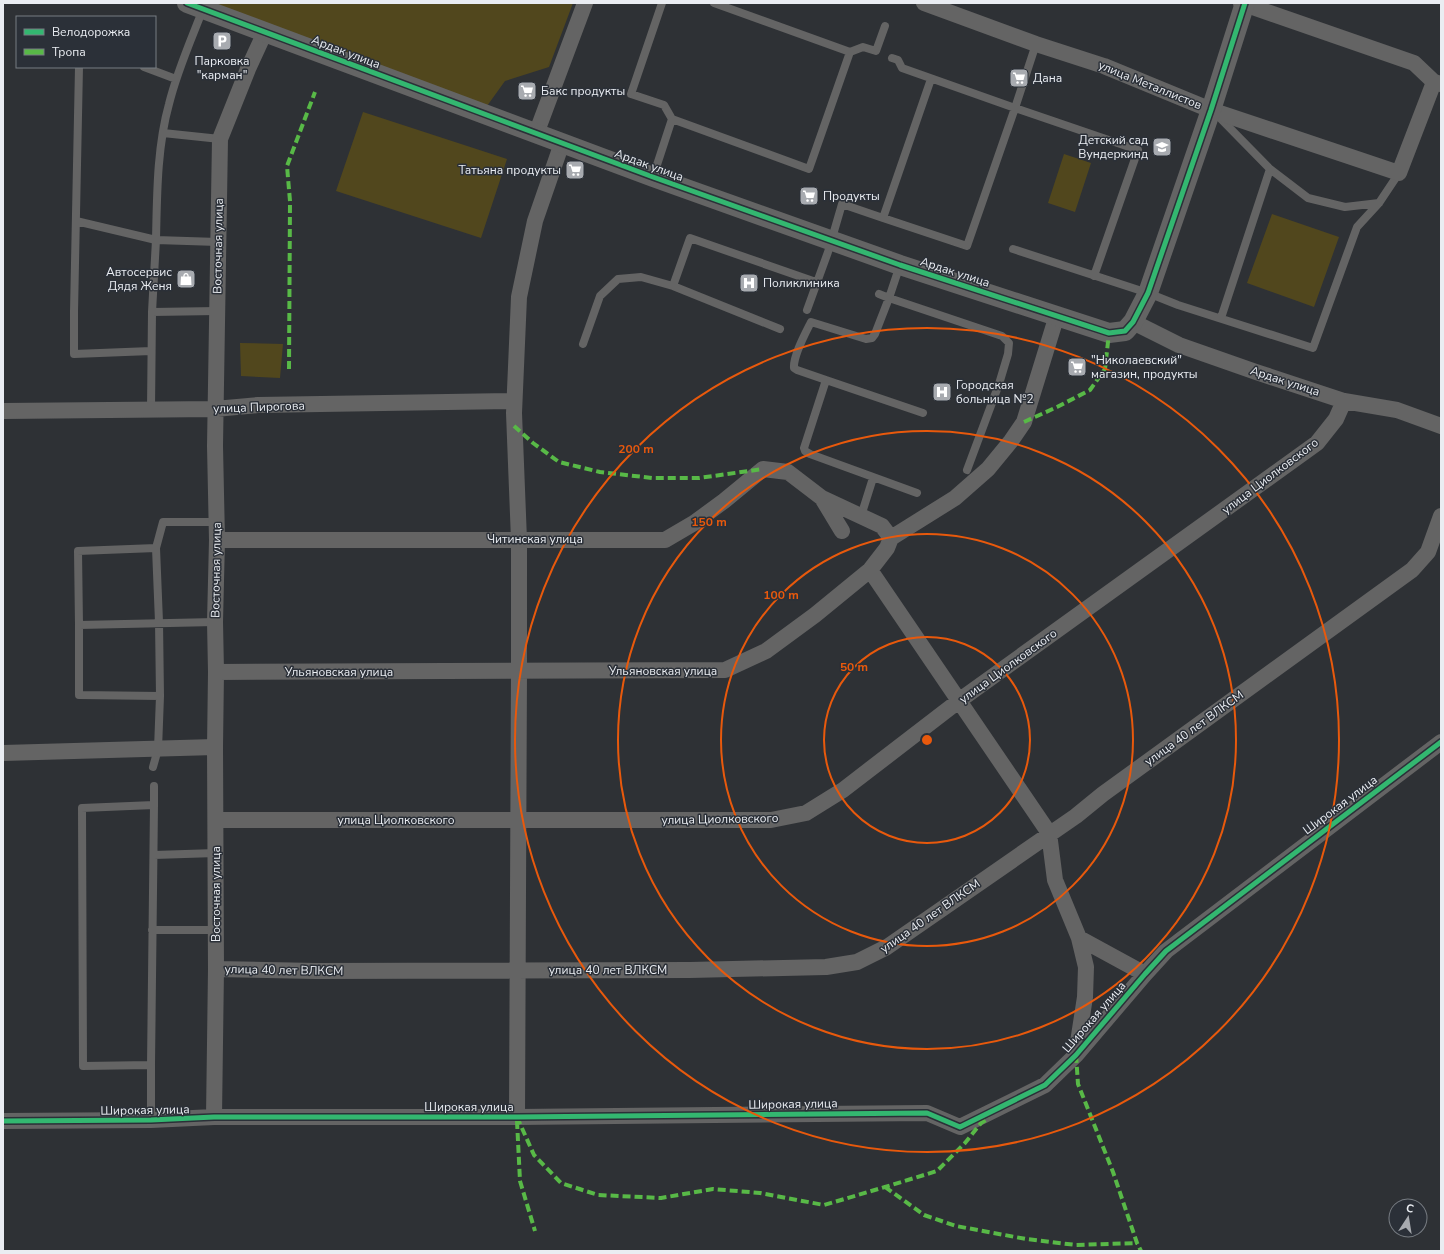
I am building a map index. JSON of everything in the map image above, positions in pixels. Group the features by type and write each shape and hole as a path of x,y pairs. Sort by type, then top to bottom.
{"street":[{"path":"536,134 585,3"},
{"name":"улица Металлистов","path":"924,3 1036,44 1104,66 1211,110 1399,173"},
{"path":"1133,322 1148,293 1211,110 1244,3 1414,63 1437,83 1399,173"},
{"name":"Ардак улица","path":"195,6 653,177 900,265 1109,333 1125,331 1133,322 1179,345 1256,372 1344,401 1397,410 1441,426"},
{"name":"Восточная улица","path":"214,1117 216,969 215,622 217,540 215,409 220,139 265,32"},
{"path":"517,1117 519,540 514,401 518,297 535,221 562,143"},
{"name":"Ульяновская улица","path":"216,672 725,670 766,651 815,615 870,570 887,548 891,538 955,498 988,469 1011,441 1024,422 1057,315"},
{"name":"улица Пирогова","path":"3,411 215,409 258,405 514,401"},
{"name":"улица Циолковского","path":"216,820 771,820 806,813 843,790 960,700 1317,443 1336,419 1344,401"},
{"name":"Читинская улица","path":"217,540 665,540 694,523 763,469 788,472 822,498"},
{"path":"822,498 882,526 891,538"},
{"path":"822,498 842,531"},
{"name":"улица 40 лет ВЛКСМ","path":"216,969 316,971 690,970 826,967 857,962 887,947 1049,833 1076,816 1116,784 1412,570 1428,552 1441,516"},
{"path":"870,570 960,700 1049,833 1055,880 1079,938 1086,967 1085,997 1076,1055"},
{"name":"Широкая улица","path":"3,1121 151,1120 214,1117 517,1117 927,1113 960,1127 1045,1085 1076,1055 1166,951 1441,742"},
{"path":"3,754 215,747"},
{"path":"1079,938 1145,974"}],"lane":[{"path":"662,3 631,94 664,105 672,119 809,169 850,52"},
{"path":"714,3 850,52 863,47 876,51 885,26"},
{"path":"151,409 152,312 157,200 163,133 169,104 195,6"},
{"path":"807,310 842,204 967,246 1036,44"},
{"path":"892,58 898,60 902,68 931,79 1138,150 1094,276"},
{"path":"79,68 74,354 151,351"},
{"path":"147,68 176,79"},
{"path":"883,218 931,79"},
{"path":"1211,110 1270,169 1308,198 1345,208 1379,203"},
{"path":"653,177 672,119"},
{"path":"163,133 220,139"},
{"path":"1221,318 1270,169"},
{"path":"1012,249 1148,293 1178,305 1314,348 1357,227 1379,203 1399,173"},
{"path":"76,221 156,240 218,242"},
{"path":"673,286 690,238 816,282"},
{"path":"900,265 889,298 872,338 866,339 811,322 801,343 794,368 923,413"},
{"path":"583,344 600,296 618,279 641,277 673,286 780,329"},
{"path":"879,294 1002,336 1009,343 1008,354 999,384 967,470"},
{"path":"152,312 217,311"},
{"path":"826,380 804,448 805,451 873,478 917,493"},
{"path":"862,516 873,478"},
{"path":"153,766 158,749 160,696 160,622 156,548 163,522 216,522"},
{"path":"156,548 78,551 79,695 160,696"},
{"path":"79,625 160,622 215,622"},
{"path":"151,1120 154,786"},
{"path":"151,1065 83,1066 82,808 154,805"},
{"path":"154,855 216,853"},
{"path":"152,930 215,930"}],"shaded area":[{"path":"211,3 573,3 549,67 505,81 487,106"},
{"path":"363,112 507,159 481,238 336,191"},
{"path":"1064,154 1091,163 1075,212 1048,203"},
{"path":"1272,214 1339,237 1314,307 1247,283"},
{"path":"240,343 283,344 280,378 241,376"}],"marked path":[{"path":"289,369 290,201 287,166 315,92"},
{"path":"1024,422 1090,390 1105,369 1109,333"},
{"path":"514,426 533,443 559,462 600,472 652,478 699,478 763,469"},
{"path":"1076,1055 1078,1084 1113,1172 1141,1251"},
{"path":"517,1117 534,1155 561,1183 598,1195 661,1198 713,1189 760,1193 824,1205 937,1171 965,1143 981,1123 989,1118"},
{"path":"517,1121 520,1181 535,1231"},
{"path":"885,1187 924,1215 956,1226 1026,1239 1076,1245 1137,1243"}],"cycle path":[{"path":"187,3 653,177 900,265 1109,333 1125,331 1133,322 1148,293 1211,110 1245,3"},
{"path":"3,1121 151,1120 214,1117 517,1117 927,1113 960,1127 1045,1085 1076,1055 1166,951 1441,742"}],"place":[{"name":"Парковка \"карман\"","path":"222,41"},
{"name":"Дана","path":"1019,78"},
{"name":"Бакс продукты","path":"527,91"},
{"name":"Детский сад Вундеркинд","path":"1162,147"},
{"name":"Татьяна продукты","path":"575,170"},
{"name":"Продукты","path":"809,196"},
{"name":"Автосервис Дядя Женя","path":"186,279"},
{"name":"Поликлиника","path":"749,283"},
{"name":"\"Николаевский\" магазин, продукты","path":"1077,367"},
{"name":"Городская больница №2","path":"942,392"}]}
